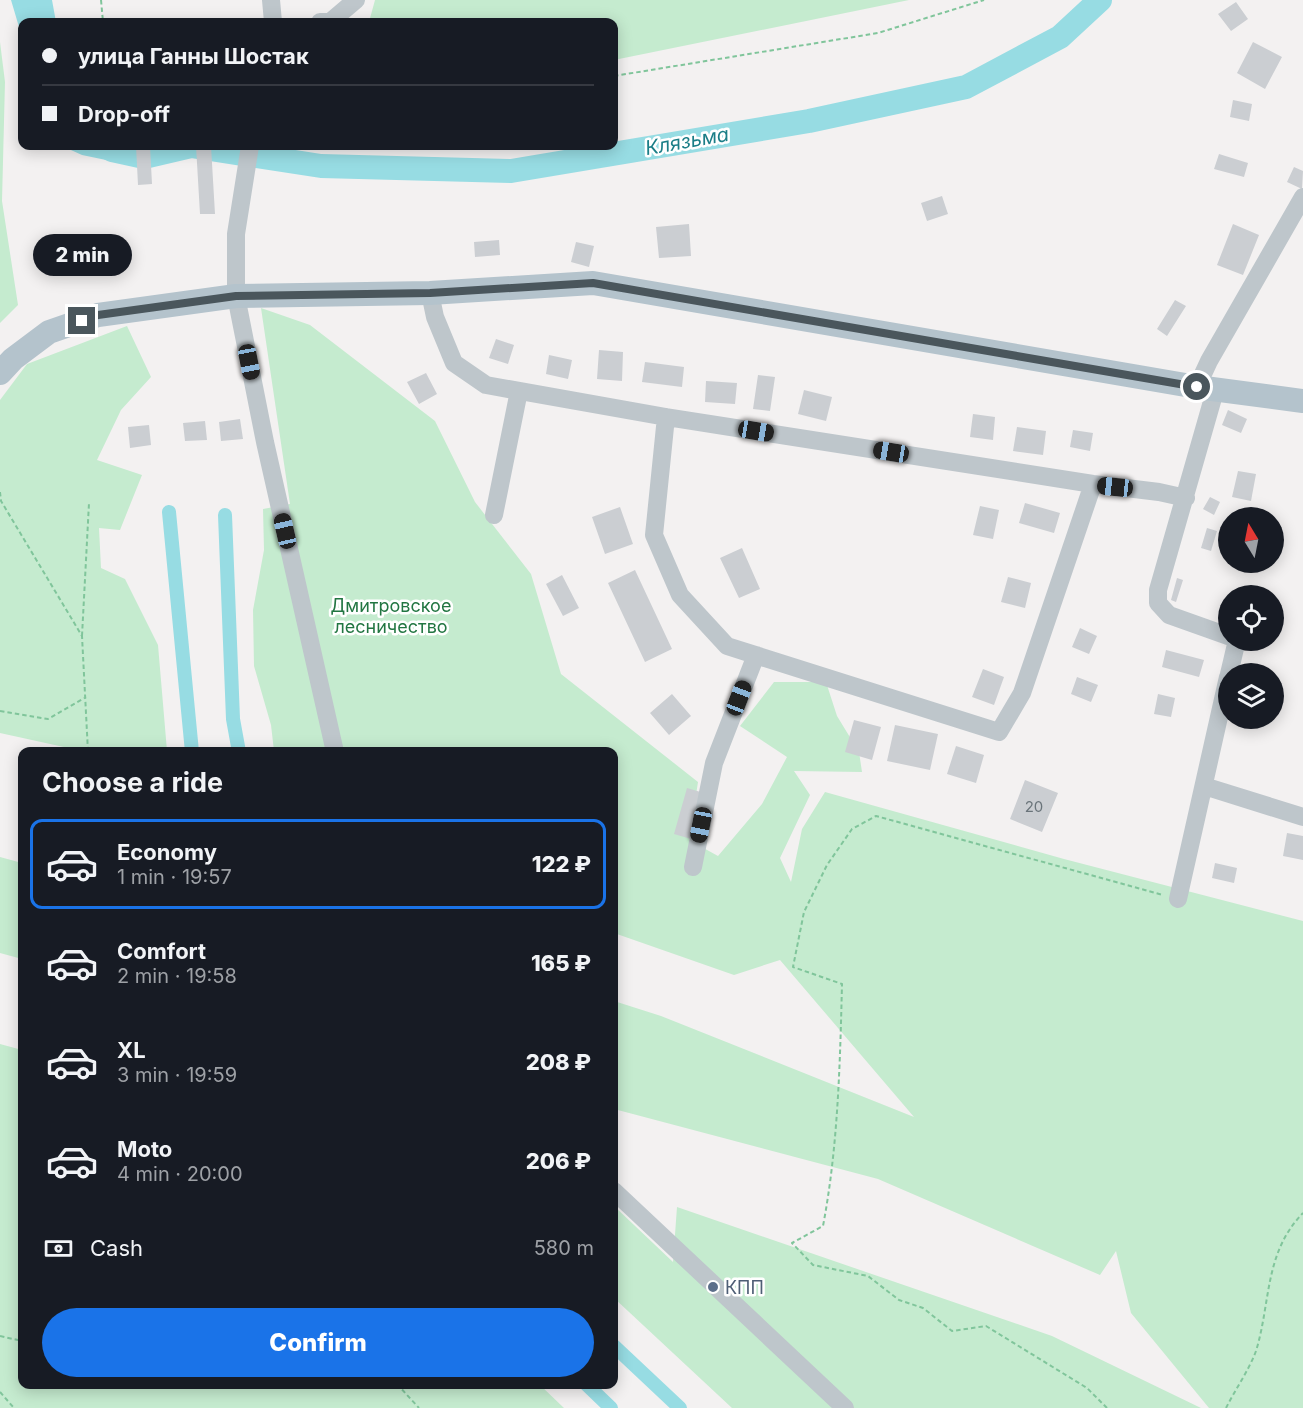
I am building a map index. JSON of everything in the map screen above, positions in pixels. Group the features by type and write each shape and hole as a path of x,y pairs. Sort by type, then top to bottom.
{"main road":[{"path":"0,373 13,359 49,332 98,315 236,296 430,293 593,283 1206,389 1303,401"}],"street":[{"path":"271,0 273,18"},
{"path":"335,18 356,0"},
{"path":"249,150 236,234 236,296 265,442 334,747"},
{"path":"1218,632 1169,615 1158,603 1158,590 1186,498 1209,361 1303,197"},
{"path":"430,293 435,317 454,363 486,385 666,417 1186,498"},
{"path":"494,515 519,391"},
{"path":"666,417 654,535 680,595 728,646 999,732 1022,693 1093,484"},
{"path":"693,867 714,763 756,655"},
{"path":"1178,898 1218,724"},
{"path":"1204,786 1303,817"},
{"path":"618,1195 845,1408"}],"path":[{"path":"101,0 103,18"},
{"path":"618,75 878,33 984,0"},
{"path":"0,492 1,501 82,636"},
{"path":"88,747 82,636 89,504"},
{"path":"0,711 48,719 86,697"},
{"path":"1107,1408 1087,1388 986,1326 952,1331 923,1308 899,1300 868,1276 813,1265 792,1243 823,1226 830,1188 841,1058 842,984 793,967 804,912 827,866 852,829 876,816 1058,868 1178,898"},
{"path":"1226,1408 1255,1351 1270,1274 1290,1227 1303,1213"},
{"path":"0,1336 18,1340"},
{"path":"402,1389 419,1408"},
{"path":"0,1392 14,1408"}],"green space":[{"path":"375,0 909,0 618,59 618,18 370,18"},
{"path":"0,42 5,82 2,201 18,305 0,323"},
{"name":"Дмитровское лесничество","path":"261,308 310,325 435,421 475,502 531,574 561,674 698,782 689,840 718,856 762,804 787,757 740,726 774,682 826,682 837,716 859,752 862,772 794,771 810,795 780,858 791,882 802,829 825,792 1064,859 1303,921 1303,1408 1209,1408 1131,1313 1116,1251 1100,1275 878,1179 618,1110 618,1002 661,1016 914,1117 780,960 734,975 618,934 618,747 274,747 271,725 254,666 253,610 264,550 263,509 290,504"},
{"path":"127,326 151,377 121,410 97,460 142,475 120,530 99,528 101,568 125,579 158,645 167,747 64,747 0,733 0,400 27,364"},
{"path":"0,857 18,862 18,958 0,953"},
{"path":"0,1044 18,1049 18,1389 544,1389 564,1408 0,1408"},
{"path":"677,1207 1052,1336 1201,1408 732,1408 618,1302 618,1210 673,1262"}],"water":[{"path":"11,0 52,0 55,18 18,18 18,24"},
{"path":"71,150 112,150 106,160"}],"building":[{"path":"1236,2 1248,19 1231,31 1218,14"},
{"path":"1253,42 1282,57 1265,89 1237,73"},
{"path":"1233,100 1252,104 1249,121 1230,117"},
{"path":"136,150 150,150 152,184 138,185"},
{"path":"196,150 211,150 215,214 200,214"},
{"path":"1219,154 1248,163 1244,177 1214,169"},
{"path":"1294,167 1303,171 1302,189 1287,182"},
{"path":"942,196 948,214 927,221 921,203"},
{"path":"689,224 691,256 659,258 656,227"},
{"path":"1233,224 1259,235 1243,275 1217,265"},
{"path":"499,240 500,255 475,257 474,242"},
{"path":"576,242 594,246 589,267 571,262"},
{"path":"1175,300 1186,306 1167,336 1157,329"},
{"path":"496,339 514,345 508,364 489,358"},
{"path":"599,350 623,352 622,381 597,379"},
{"path":"549,355 572,360 568,379 546,374"},
{"path":"645,362 684,367 682,387 642,382"},
{"path":"426,373 437,394 419,404 407,382"},
{"path":"758,375 775,377 770,411 753,409"},
{"path":"706,381 737,383 735,404 705,402"},
{"path":"804,390 832,397 826,421 798,414"},
{"path":"1228,410 1247,419 1241,433 1222,425"},
{"path":"973,414 995,417 993,440 970,437"},
{"path":"240,419 243,439 221,441 219,422"},
{"path":"205,421 207,440 185,441 183,423"},
{"path":"149,425 151,445 130,448 128,427"},
{"path":"1017,427 1046,431 1043,455 1013,451"},
{"path":"1073,430 1093,433 1090,451 1070,447"},
{"path":"1238,471 1256,474 1251,501 1232,497"},
{"path":"1210,497 1220,502 1214,515 1203,509"},
{"path":"1025,503 1060,513 1054,533 1019,523"},
{"path":"980,506 999,510 993,539 973,535"},
{"path":"620,507 633,544 605,554 592,517"},
{"path":"1207,528 1217,531 1211,551 1201,548"},
{"path":"742,548 760,589 739,598 720,558"},
{"path":"635,570 672,649 645,662 608,583"},
{"path":"562,575 579,608 563,616 546,584"},
{"path":"1008,577 1031,583 1025,608 1001,602"},
{"path":"1177,578 1183,580 1176,602 1171,600"},
{"path":"1080,628 1097,636 1089,654 1072,647"},
{"path":"1166,650 1204,660 1199,677 1162,667"},
{"path":"983,669 1004,677 994,705 972,697"},
{"path":"1077,677 1098,685 1091,702 1071,694"},
{"path":"672,694 691,716 669,735 650,713"},
{"path":"1158,694 1175,698 1171,717 1154,714"},
{"path":"854,720 881,727 872,760 845,752"},
{"path":"895,725 938,734 930,770 887,761"},
{"path":"956,746 984,755 976,783 947,774"},
{"path":"1025,780 1058,793 1042,832 1010,819"},
{"path":"687,788 704,793 691,839 674,834"},
{"path":"1287,833 1303,836 1303,860 1283,856"},
{"path":"1215,863 1237,868 1234,883 1212,878"}],"waterway":[{"name":"Клязьма","path":"217,150 321,166 511,171 809,121 966,87 1060,37 1100,0"},
{"name":"Клязьма","path":"112,150 144,157 174,150"},
{"path":"169,512 192,747"},
{"path":"225,515 233,719 238,747"},
{"path":"618,1350 680,1408"},
{"path":"591,1389 611,1408"}],"place":[{"name":"КПП","path":"713,1287"}],"route":[{"path":"82,321 98,315 236,296 430,293 593,283 1197,387"}]}
